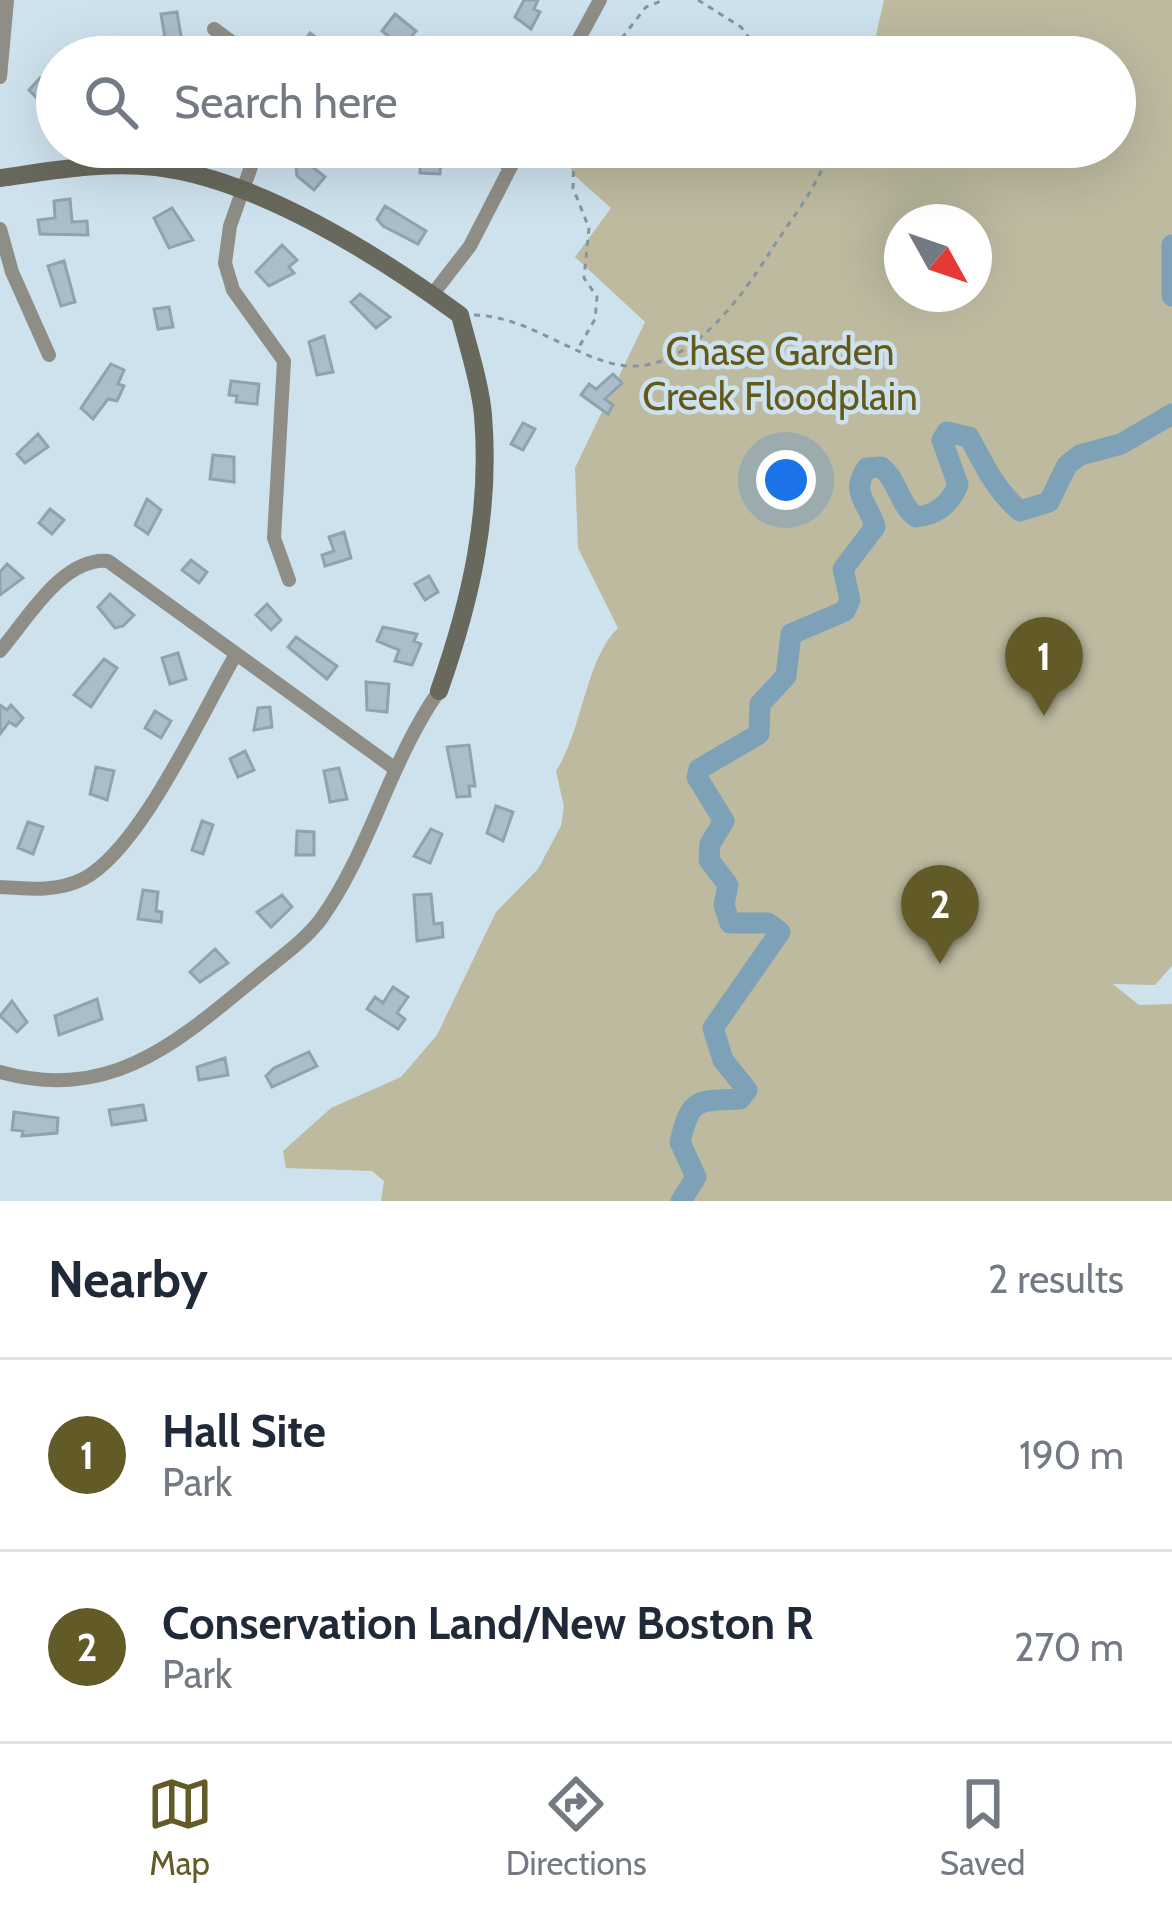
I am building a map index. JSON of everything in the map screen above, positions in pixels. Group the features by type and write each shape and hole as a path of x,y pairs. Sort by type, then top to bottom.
{"street":[{"path":"0,77 7,0"},
{"path":"581,36 601,0"},
{"path":"214,29 224,36"},
{"path":"0,178 91,168"},
{"path":"0,1072 43,1083 130,1067 185,1036 322,918 394,768 439,691 471,598 483,493 483,412 460,315 246,191 162,168"},
{"path":"252,168 230,226 225,262 233,290 284,361 287,388 274,538 290,580"},
{"path":"432,295 470,245 509,168"},
{"path":"0,229 12,272 49,355"},
{"path":"0,651 69,573 102,560 118,565 394,768"},
{"path":"0,887 62,886 82,880 121,851 236,656"}],"path":[{"path":"623,36 646,7 664,0"},
{"path":"698,0 748,36"},
{"path":"573,168 573,188 589,228 584,278 597,297 595,320 578,349"},
{"path":"460,315 516,323 634,367 701,338 753,284 818,168"}],"green space":[{"name":"Chase Garden Creek Floodplain","path":"884,0 1172,0 1172,966 1155,985 1113,984 1139,1005 1172,1004 1172,1201 381,1201 384,1181 372,1171 286,1168 283,1151 331,1108 401,1077 437,1035 496,912 538,869 561,826 564,807 556,771 598,657 618,628 578,548 575,468 645,322 575,257 611,208 571,168 1136,168 1136,36 876,36"}],"building":[{"path":"524,0 538,0 534,9 540,12 531,29 515,17"},
{"path":"177,12 181,36 165,36 161,14"},
{"path":"395,14 416,31 412,36 389,36 382,31"},
{"path":"296,168 314,168 325,177 314,190 297,176"},
{"path":"420,168 440,168 440,174 420,173"},
{"path":"70,199 72,222 87,221 88,235 40,234 38,220 55,218 54,201"},
{"path":"385,206 426,231 418,244 383,226 377,219"},
{"path":"172,208 193,240 169,248 154,218"},
{"path":"282,245 297,260 289,267 294,273 269,286 256,272"},
{"path":"64,261 75,302 61,306 48,266"},
{"path":"360,294 390,317 376,328 351,302"},
{"path":"169,307 173,327 158,329 154,309"},
{"path":"324,336 333,372 317,375 309,342"},
{"path":"111,364 124,370 118,384 124,386 117,401 108,399 93,419 81,408"},
{"path":"613,374 622,383 605,399 613,405 608,414 581,395 589,384 596,389"},
{"path":"231,381 259,384 257,404 236,402 237,396 229,395"},
{"path":"523,423 535,429 523,450 511,444"},
{"path":"38,434 48,447 25,463 17,454"},
{"path":"213,455 234,457 234,482 210,479"},
{"path":"147,499 161,510 148,534 135,525"},
{"path":"50,509 64,520 52,534 39,523"},
{"path":"344,532 351,558 325,566 322,555 334,551 329,537"},
{"path":"191,560 207,572 199,583 182,570"},
{"path":"7,564 23,578 0,595 0,572"},
{"path":"429,576 438,592 425,600 415,584"},
{"path":"110,594 134,615 123,626 115,628 98,607"},
{"path":"267,604 281,620 271,630 256,615"},
{"path":"383,627 417,634 414,641 421,644 412,665 395,661 399,650 377,641"},
{"path":"296,637 337,666 327,679 288,647"},
{"path":"178,653 186,679 170,684 162,658"},
{"path":"104,659 117,668 91,707 74,695"},
{"path":"366,682 389,684 387,712 367,710"},
{"path":"0,705 7,710 11,705 23,718 16,726 9,722 0,734"},
{"path":"270,707 272,727 254,730 258,708"},
{"path":"155,711 171,721 161,738 145,728"},
{"path":"469,745 475,786 469,786 470,796 457,797 447,747"},
{"path":"245,751 254,770 238,777 230,759"},
{"path":"96,767 114,771 107,800 90,794"},
{"path":"339,768 347,799 330,802 324,771"},
{"path":"496,806 513,812 503,841 487,833"},
{"path":"202,821 213,825 203,854 192,850"},
{"path":"28,822 43,827 33,854 18,848"},
{"path":"431,829 442,834 430,863 414,856"},
{"path":"297,831 314,832 314,855 296,855"},
{"path":"143,890 158,892 156,911 162,912 161,922 138,919"},
{"path":"431,894 434,924 442,923 443,937 417,941 414,895"},
{"path":"282,895 292,907 271,927 257,912"},
{"path":"215,949 228,963 200,982 190,972"},
{"path":"393,987 408,997 397,1013 405,1019 398,1029 367,1009 375,997 383,1003"},
{"path":"97,999 102,1019 59,1035 55,1016"},
{"path":"12,1001 27,1022 17,1032 0,1016"},
{"path":"309,1052 317,1066 272,1087 266,1076 274,1068"},
{"path":"225,1058 228,1075 199,1080 197,1067"},
{"path":"143,1105 146,1120 112,1125 109,1110"},
{"path":"14,1112 58,1118 57,1133 22,1136 23,1131 12,1130"}],"waterway":[{"path":"1172,245 1172,296"},
{"path":"681,1201 696,1177 680,1142 692,1109 705,1102 740,1099 747,1090 723,1060 713,1028 780,932 768,923 730,923 724,905 728,885 709,860 710,844 724,821 697,777 699,769 759,734 760,704 786,676 791,634 845,611 850,600 843,569 875,527 860,491 867,468 881,467 887,472 916,517 930,514 946,503 958,485 942,440 947,432 969,437 997,485 1020,511 1049,502 1067,465 1080,455 1121,444 1172,414"}],"place":[{"name":"Hall Site","path":"1044,716"},
{"name":"Conservation Land/New Boston R","path":"940,964"}]}
